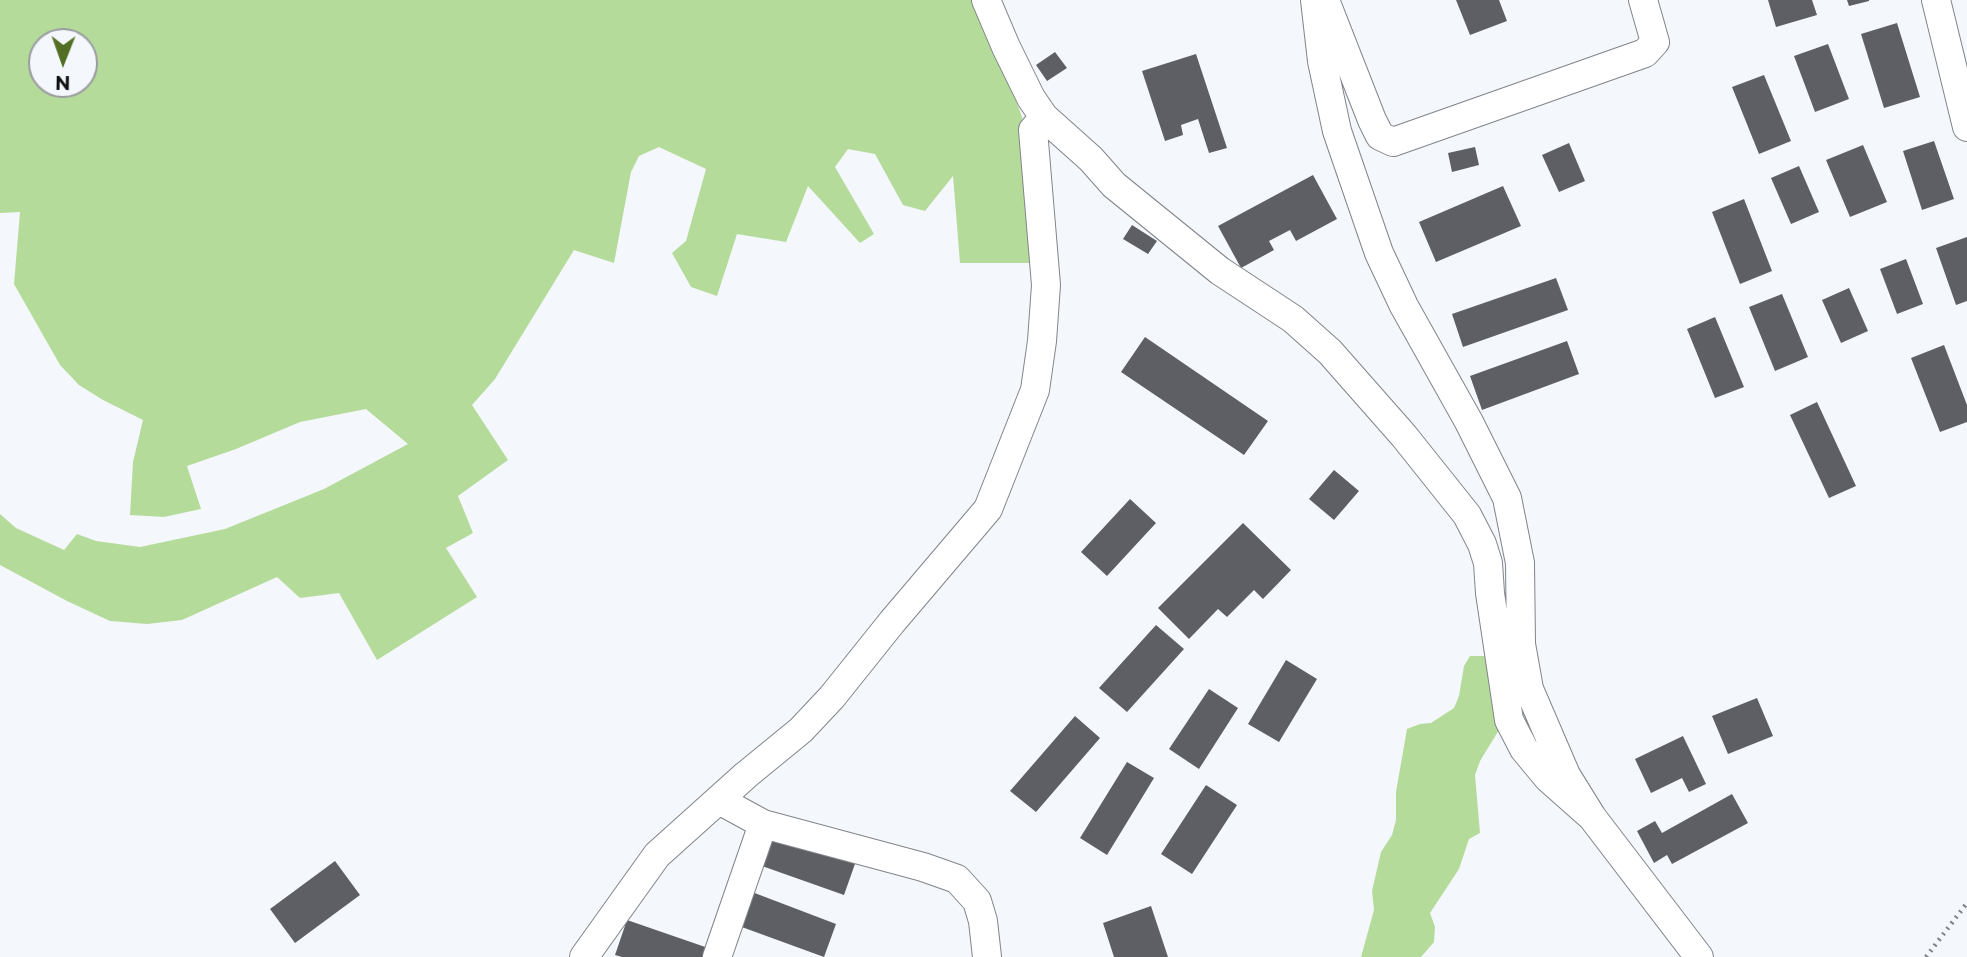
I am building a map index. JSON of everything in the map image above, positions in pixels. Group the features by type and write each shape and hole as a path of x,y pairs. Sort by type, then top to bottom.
{"street":[{"path":"986,0 1031,98 1044,117 1124,193 1220,271 1293,319 1330,352 1467,515 1485,554 1509,720 1524,750 1548,778 1592,817"},
{"path":"1315,0 1324,73 1337,131 1379,253 1404,306 1469,422 1507,498 1520,563 1521,644 1529,689 1566,775 1592,817 1699,957"},
{"path":"1325,0 1376,128 1380,136 1393,142 1645,53 1655,42 1643,0"},
{"path":"1936,0 1967,127"},
{"path":"584,957 657,855 801,730 832,697 988,509 1035,390 1042,341 1046,285 1033,130 1044,117"},
{"path":"719,800 763,824 923,867 957,879 976,901 983,921 987,957"},
{"path":"717,957 763,824"}],"path":[{"path":"1926,957 1967,903"}],"green space":[{"path":"0,0 979,0 1022,117 1034,263 960,263 953,176 925,211 903,205 875,154 848,149 835,167 874,234 860,243 808,186 786,242 737,234 717,296 691,287 672,253 686,241 706,169 659,147 639,156 631,172 614,263 574,250 495,379 472,405 508,460 458,496 473,533 446,548 477,597 377,660 339,593 300,598 277,577 182,620 147,624 110,621 0,565 0,514 16,528 64,550 77,534 96,541 140,547 225,529 324,489 408,444 366,409 300,422 187,466 201,509 164,517 130,515 133,462 143,420 79,385 60,365 14,284 20,212 0,213"},
{"path":"1470,656 1489,656 1502,725 1480,761 1475,775 1480,833 1469,839 1459,869 1430,913 1435,927 1434,942 1421,957 1361,957 1374,910 1372,891 1381,852 1392,835 1396,820 1396,792 1407,729 1431,723 1454,708 1464,666"}],"building":[{"path":"1456,0 1499,0 1507,21 1470,35"},
{"path":"1768,0 1812,0 1817,15 1776,27"},
{"path":"1847,0 1869,0 1869,1 1849,6"},
{"path":"1897,23 1920,97 1884,108 1861,34"},
{"path":"1828,44 1849,99 1815,112 1794,56"},
{"path":"1055,52 1067,68 1047,81 1036,65"},
{"path":"1196,54 1227,148 1209,153 1198,119 1181,125 1183,135 1165,141 1142,71"},
{"path":"1764,75 1791,141 1759,154 1732,87"},
{"path":"1934,141 1954,199 1922,210 1903,151"},
{"path":"1569,143 1585,181 1559,192 1542,155"},
{"path":"1863,145 1887,202 1850,217 1826,160"},
{"path":"1475,147 1479,165 1452,172 1448,153"},
{"path":"1799,166 1819,212 1791,224 1771,178"},
{"path":"1313,175 1337,219 1296,241 1290,230 1269,241 1274,250 1241,268 1218,226"},
{"path":"1503,186 1521,226 1436,262 1419,222"},
{"path":"1744,199 1772,271 1740,284 1712,212"},
{"path":"1132,225 1157,241 1148,254 1123,239"},
{"path":"1967,237 1967,301 1956,305 1936,248"},
{"path":"1906,259 1923,304 1897,314 1880,269"},
{"path":"1556,278 1568,310 1463,347 1452,314"},
{"path":"1849,288 1868,331 1841,343 1822,300"},
{"path":"1782,294 1808,357 1775,371 1749,307"},
{"path":"1715,317 1744,387 1715,398 1687,329"},
{"path":"1145,337 1268,421 1244,455 1121,372"},
{"path":"1567,341 1579,374 1482,410 1470,376"},
{"path":"1944,345 1967,405 1967,422 1940,432 1911,358"},
{"path":"1817,402 1856,486 1829,498 1790,415"},
{"path":"1334,470 1359,491 1334,520 1309,499"},
{"path":"1130,499 1156,523 1107,576 1081,552"},
{"path":"1243,523 1291,570 1263,599 1254,590 1227,617 1218,609 1189,639 1158,608"},
{"path":"1156,625 1184,649 1127,712 1099,688"},
{"path":"1286,660 1317,679 1279,742 1248,724"},
{"path":"1209,689 1238,708 1199,769 1169,749"},
{"path":"1757,698 1773,736 1728,754 1712,716"},
{"path":"1075,716 1100,738 1036,812 1010,791"},
{"path":"1683,736 1706,784 1689,792 1682,778 1651,793 1635,759"},
{"path":"1127,762 1154,778 1107,855 1080,838"},
{"path":"1206,785 1237,805 1192,874 1161,854"},
{"path":"1732,794 1748,823 1672,864 1667,855 1654,863 1637,831 1655,821 1662,833"},
{"path":"774,832 856,861 844,895 762,866"},
{"path":"335,861 360,895 295,943 270,909"},
{"path":"752,892 836,924 824,957 739,926"},
{"path":"1151,906 1168,957 1114,957 1103,923"},
{"path":"627,920 711,949 708,957 615,955"}]}
